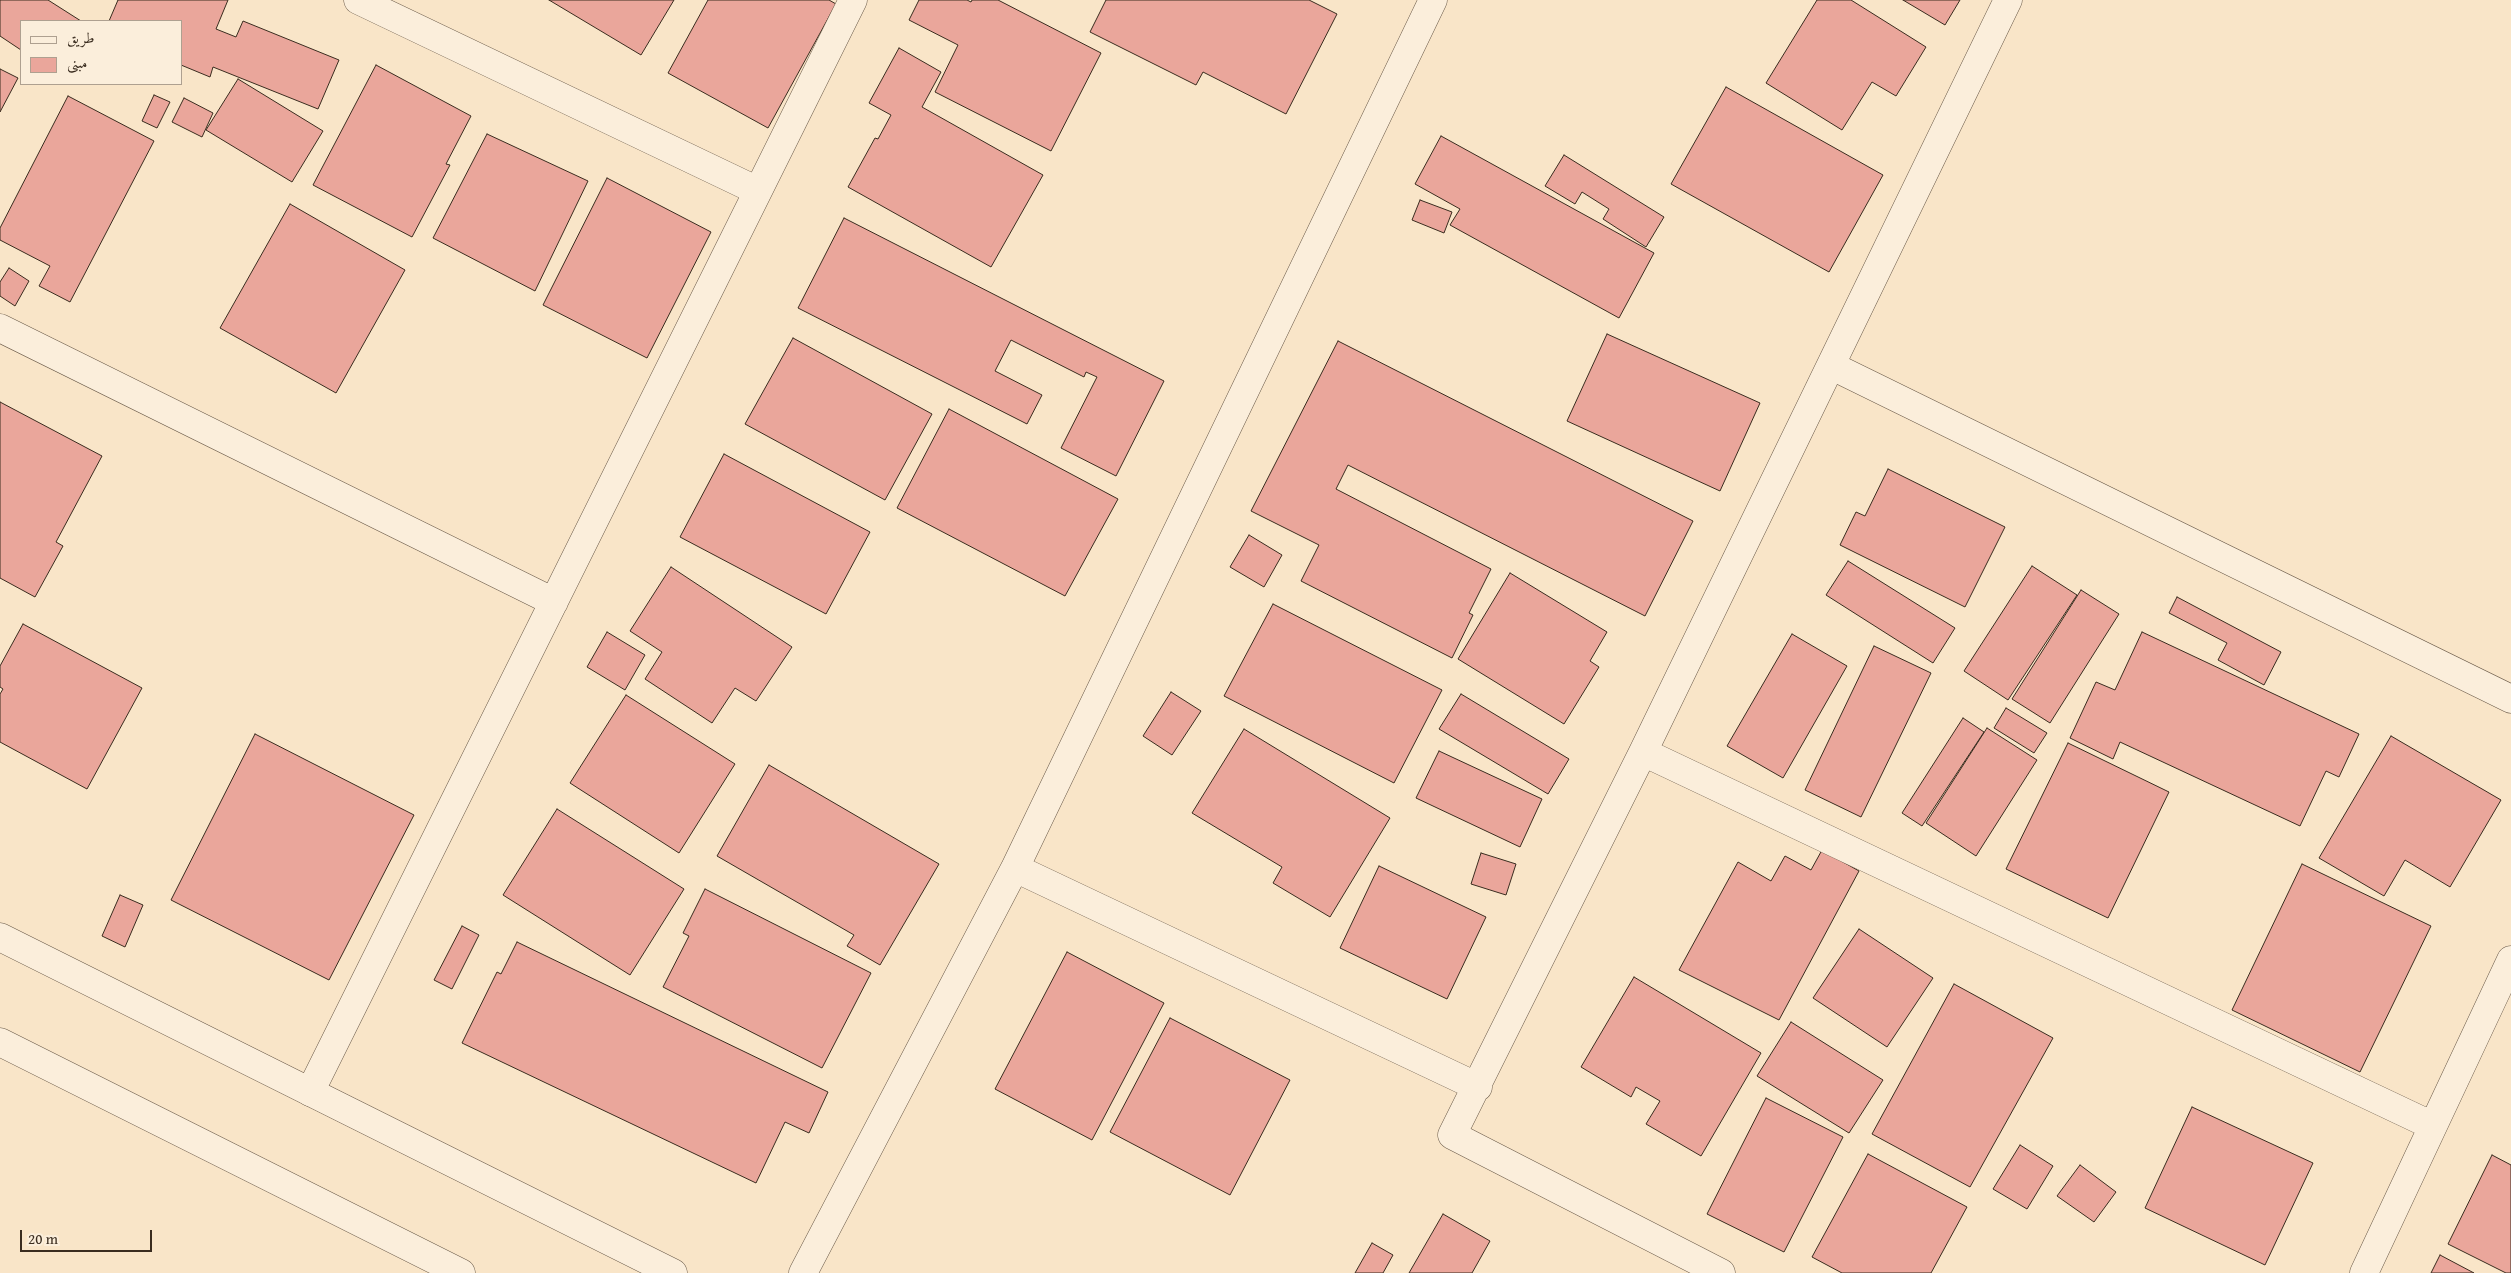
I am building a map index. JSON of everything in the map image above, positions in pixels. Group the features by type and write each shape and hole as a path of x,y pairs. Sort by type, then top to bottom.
{"street":[{"path":"358,0 758,191"},
{"path":"310,1092 853,0"},
{"path":"803,1273 1015,868 1434,0"},
{"path":"1721,1273 1452,1135 1478,1087 1643,752 2008,0"},
{"path":"0,328 554,602"},
{"path":"1832,366 2511,699"},
{"path":"1643,752 2433,1126"},
{"path":"1015,868 1478,1087"},
{"path":"0,937 672,1273"},
{"path":"2364,1273 2511,960"},
{"path":"0,1042 461,1273"}],"building":[{"path":"0,0 48,0 79,20 20,20 20,49 0,36"},
{"path":"118,0 228,0 216,29 236,37 243,21 339,60 318,109 213,67 210,77 182,65 182,20 109,20"},
{"path":"549,0 674,0 641,55"},
{"path":"708,0 829,0 836,4 768,128 668,73"},
{"path":"919,0 967,0 971,2 972,0 998,0 1101,53 1051,151 935,92 958,45 909,20"},
{"path":"1106,0 1309,0 1337,14 1286,114 1203,72 1196,85 1090,32"},
{"path":"1817,0 1851,0 1926,47 1896,96 1872,82 1842,130 1766,83"},
{"path":"1903,0 1960,0 1945,25"},
{"path":"899,48 941,72 922,107 1043,175 991,267 848,187 875,138 878,139 891,115 869,103"},
{"path":"376,65 471,116 446,164 450,165 412,237 313,185"},
{"path":"0,69 18,78 0,112"},
{"path":"238,79 323,131 292,182 206,130"},
{"path":"1726,87 1883,175 1829,272 1671,184"},
{"path":"154,95 170,102 157,128 142,121"},
{"path":"68,96 154,141 70,302 39,286 50,266 0,240 0,228"},
{"path":"184,98 213,113 202,137 172,122"},
{"path":"487,134 588,181 535,291 433,238"},
{"path":"1441,136 1654,253 1619,318 1450,225 1460,209 1415,184"},
{"path":"1564,155 1664,217 1646,247 1603,219 1609,209 1582,192 1575,204 1545,186"},
{"path":"607,178 711,232 647,358 543,305"},
{"path":"1420,200 1452,212 1444,233 1412,220"},
{"path":"290,204 405,270 336,393 220,328"},
{"path":"844,218 1164,381 1116,476 1061,448 1097,377 1086,372 1084,377 1011,340 995,371 1042,395 1027,424 798,308"},
{"path":"9,268 29,281 15,306 0,296 0,282"},
{"path":"1607,334 1760,403 1720,491 1567,421"},
{"path":"793,338 932,414 885,500 745,424"},
{"path":"1338,341 1693,521 1645,616 1348,465 1336,489 1491,569 1469,613 1473,615 1452,658 1301,581 1319,545 1251,511"},
{"path":"0,402 102,456 56,542 63,546 35,597 0,578"},
{"path":"949,409 1118,499 1065,596 897,508"},
{"path":"724,454 870,532 826,614 680,537"},
{"path":"1888,469 2005,527 1965,607 1840,545 1856,512 1865,516"},
{"path":"1249,535 1282,555 1264,587 1230,567"},
{"path":"1848,561 1955,628 1933,663 1826,595"},
{"path":"2032,566 2077,595 2008,700 1964,671"},
{"path":"671,567 792,647 756,701 735,688 712,723 645,679 662,652 630,631"},
{"path":"1510,573 1607,632 1590,661 1599,667 1564,724 1458,659"},
{"path":"2081,590 2119,614 2050,723 2012,699"},
{"path":"2177,597 2281,652 2264,685 2218,660 2227,643 2169,613"},
{"path":"1273,604 1442,690 1394,783 1224,696"},
{"path":"23,624 142,688 87,789 0,742 0,694 3,689 0,687 0,666"},
{"path":"607,632 645,655 625,690 587,667"},
{"path":"2142,632 2359,734 2339,777 2326,771 2300,826 2120,742 2113,759 2070,738 2096,682 2115,690"},
{"path":"1792,634 1847,666 1783,778 1727,746"},
{"path":"1874,646 1931,673 1861,817 1805,790"},
{"path":"1171,692 1201,711 1172,755 1143,736"},
{"path":"1461,694 1569,759 1548,794 1439,729"},
{"path":"626,695 735,764 679,853 570,783"},
{"path":"2006,708 2047,733 2034,753 1994,728"},
{"path":"1963,718 1984,732 1922,826 1902,813"},
{"path":"1987,728 2037,760 1976,856 1926,823"},
{"path":"1244,729 1390,818 1330,917 1273,883 1282,867 1192,813"},
{"path":"255,734 414,815 329,980 171,900"},
{"path":"2391,736 2501,800 2450,887 2405,860 2384,896 2319,858"},
{"path":"2068,743 2169,792 2108,918 2006,869"},
{"path":"1439,751 1542,799 1520,847 1416,798"},
{"path":"769,765 939,864 880,965 847,946 854,935 717,856"},
{"path":"557,809 684,889 630,975 503,895"},
{"path":"1822,850 1859,871 1779,1020 1679,970 1738,862 1771,881 1785,856 1811,870"},
{"path":"1481,853 1516,864 1506,895 1471,884"},
{"path":"2302,864 2431,926 2360,1072 2232,1010"},
{"path":"1379,866 1486,917 1447,999 1340,948"},
{"path":"705,889 871,973 822,1068 663,987 689,936 683,933"},
{"path":"120,895 143,905 125,947 102,936"},
{"path":"462,926 479,935 452,989 434,980"},
{"path":"1859,929 1933,978 1887,1047 1813,998"},
{"path":"517,942 828,1092 809,1133 785,1122 756,1183 462,1043 497,972 501,974"},
{"path":"1067,952 1164,1003 1092,1140 995,1089"},
{"path":"1634,977 1761,1053 1701,1156 1646,1124 1660,1101 1636,1087 1631,1097 1581,1067"},
{"path":"1954,984 2053,1038 1970,1187 1872,1134"},
{"path":"1170,1018 1290,1080 1230,1195 1110,1132"},
{"path":"1791,1022 1883,1080 1849,1133 1757,1076"},
{"path":"1766,1098 1843,1137 1784,1252 1707,1214"},
{"path":"2192,1107 2313,1163 2265,1265 2145,1208"},
{"path":"2020,1145 2053,1166 2027,1209 1993,1189"},
{"path":"1868,1154 1967,1207 1931,1273 1842,1273 1812,1257"},
{"path":"2492,1155 2511,1165 2511,1273 2506,1273 2448,1244"},
{"path":"2080,1165 2116,1192 2094,1222 2057,1196"},
{"path":"1443,1214 1490,1241 1472,1273 1409,1273"},
{"path":"1372,1243 1393,1255 1383,1273 1355,1273"},
{"path":"2440,1255 2474,1273 2431,1273"}]}
